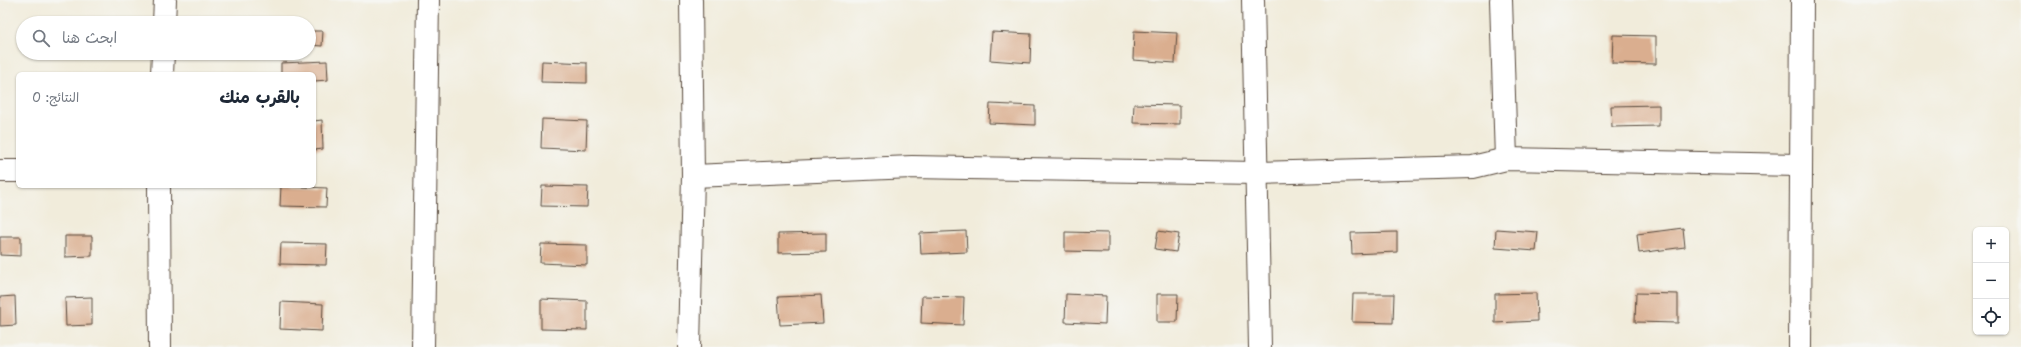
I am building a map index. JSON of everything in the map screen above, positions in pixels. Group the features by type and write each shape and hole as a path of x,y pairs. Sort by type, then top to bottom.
{"street":[{"path":"164,16 165,0"},
{"path":"423,347 428,0"},
{"path":"689,347 693,176 691,0"},
{"path":"1253,0 1260,347"},
{"path":"1501,0 1506,159"},
{"path":"1800,347 1802,0"},
{"path":"162,72 163,60"},
{"path":"693,176 912,167 1257,173 1473,167 1506,159 1801,165"},
{"path":"0,171 16,171"},
{"path":"159,188 160,347"}],"building":[{"path":"316,31 323,31 322,46 316,46"},
{"path":"1134,31 1177,33 1175,63 1133,60"},
{"path":"992,32 1031,34 1030,63 990,60"},
{"path":"1613,35 1656,36 1656,64 1612,63"},
{"path":"327,61 328,80 316,81 316,72 281,72 281,63"},
{"path":"542,61 587,63 587,83 541,82"},
{"path":"990,104 1035,106 1035,125 989,123"},
{"path":"1134,104 1180,105 1180,124 1133,123"},
{"path":"1659,105 1659,126 1612,127 1611,106"},
{"path":"542,119 587,121 586,150 541,148"},
{"path":"322,120 323,149 316,150 316,121"},
{"path":"542,186 588,187 587,207 541,206"},
{"path":"281,188 327,188 326,207 280,206"},
{"path":"1683,228 1685,247 1639,253 1637,234"},
{"path":"1496,229 1538,232 1536,251 1495,248"},
{"path":"966,231 967,252 921,254 920,233"},
{"path":"1158,231 1179,234 1176,252 1155,249"},
{"path":"1065,232 1108,233 1108,252 1065,251"},
{"path":"1397,232 1397,252 1352,254 1351,233"},
{"path":"826,233 826,252 778,253 778,234"},
{"path":"65,236 92,236 92,256 65,257"},
{"path":"0,237 21,237 21,256 0,255"},
{"path":"281,243 327,244 326,265 280,264"},
{"path":"541,244 587,245 587,265 540,263"},
{"path":"1536,293 1537,321 1495,323 1495,294"},
{"path":"1636,293 1678,294 1678,323 1635,322"},
{"path":"1066,294 1106,296 1105,324 1065,322"},
{"path":"1157,294 1178,294 1177,322 1157,322"},
{"path":"1353,294 1394,294 1393,323 1352,322"},
{"path":"821,295 823,323 780,325 778,297"},
{"path":"15,296 16,325 0,326 0,297"},
{"path":"922,296 964,297 963,325 921,323"},
{"path":"92,297 92,325 66,326 65,298"},
{"path":"541,299 587,301 587,330 541,329"},
{"path":"281,302 323,304 322,331 280,329"}]}
